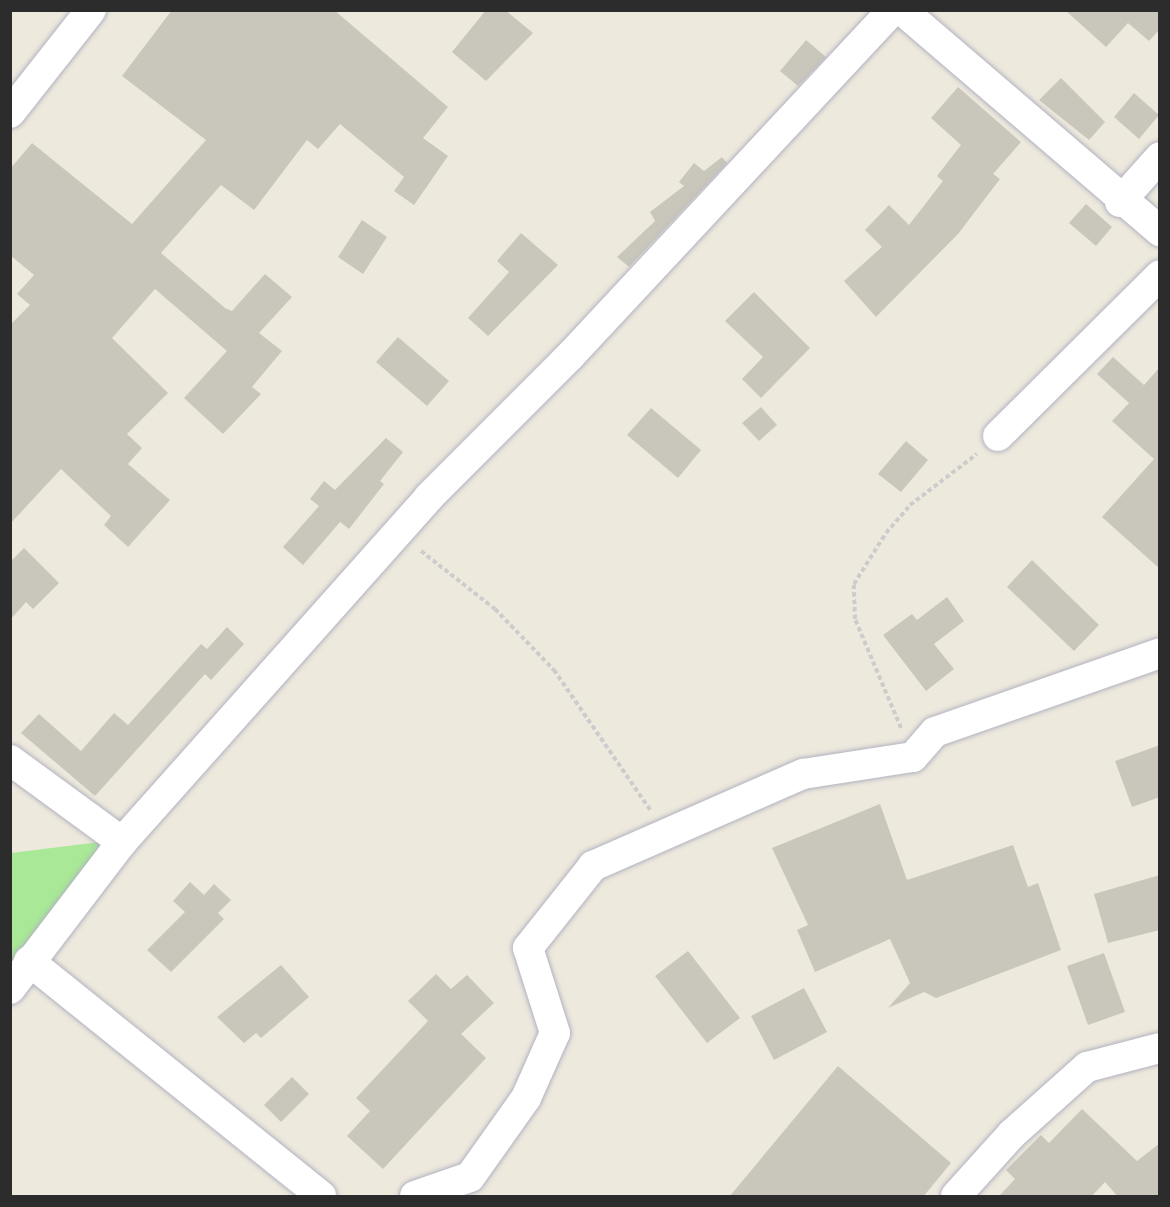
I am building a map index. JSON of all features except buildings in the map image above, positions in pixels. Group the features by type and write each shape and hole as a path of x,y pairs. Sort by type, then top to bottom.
{"street":[{"path":"10,113 91,10"},
{"path":"10,990 29,961 122,842 399,534 893,10"},
{"path":"902,10 1120,202 1160,231"},
{"path":"1120,202 1160,157"},
{"path":"999,436 1160,275"},
{"path":"415,1197 470,1177 526,1098 555,1033 528,948 593,866 803,774 913,756 935,732 1160,653"},
{"path":"10,760 122,842"},
{"path":"29,961 321,1197"},
{"path":"956,1197 1012,1134 1087,1066 1160,1048"}],"path":[{"path":"913,756 855,619 854,584 886,533 910,506 999,436"},
{"path":"399,534 495,609 554,670 667,834"}],"green space":[{"path":"108,841 11,965 11,853"}]}
